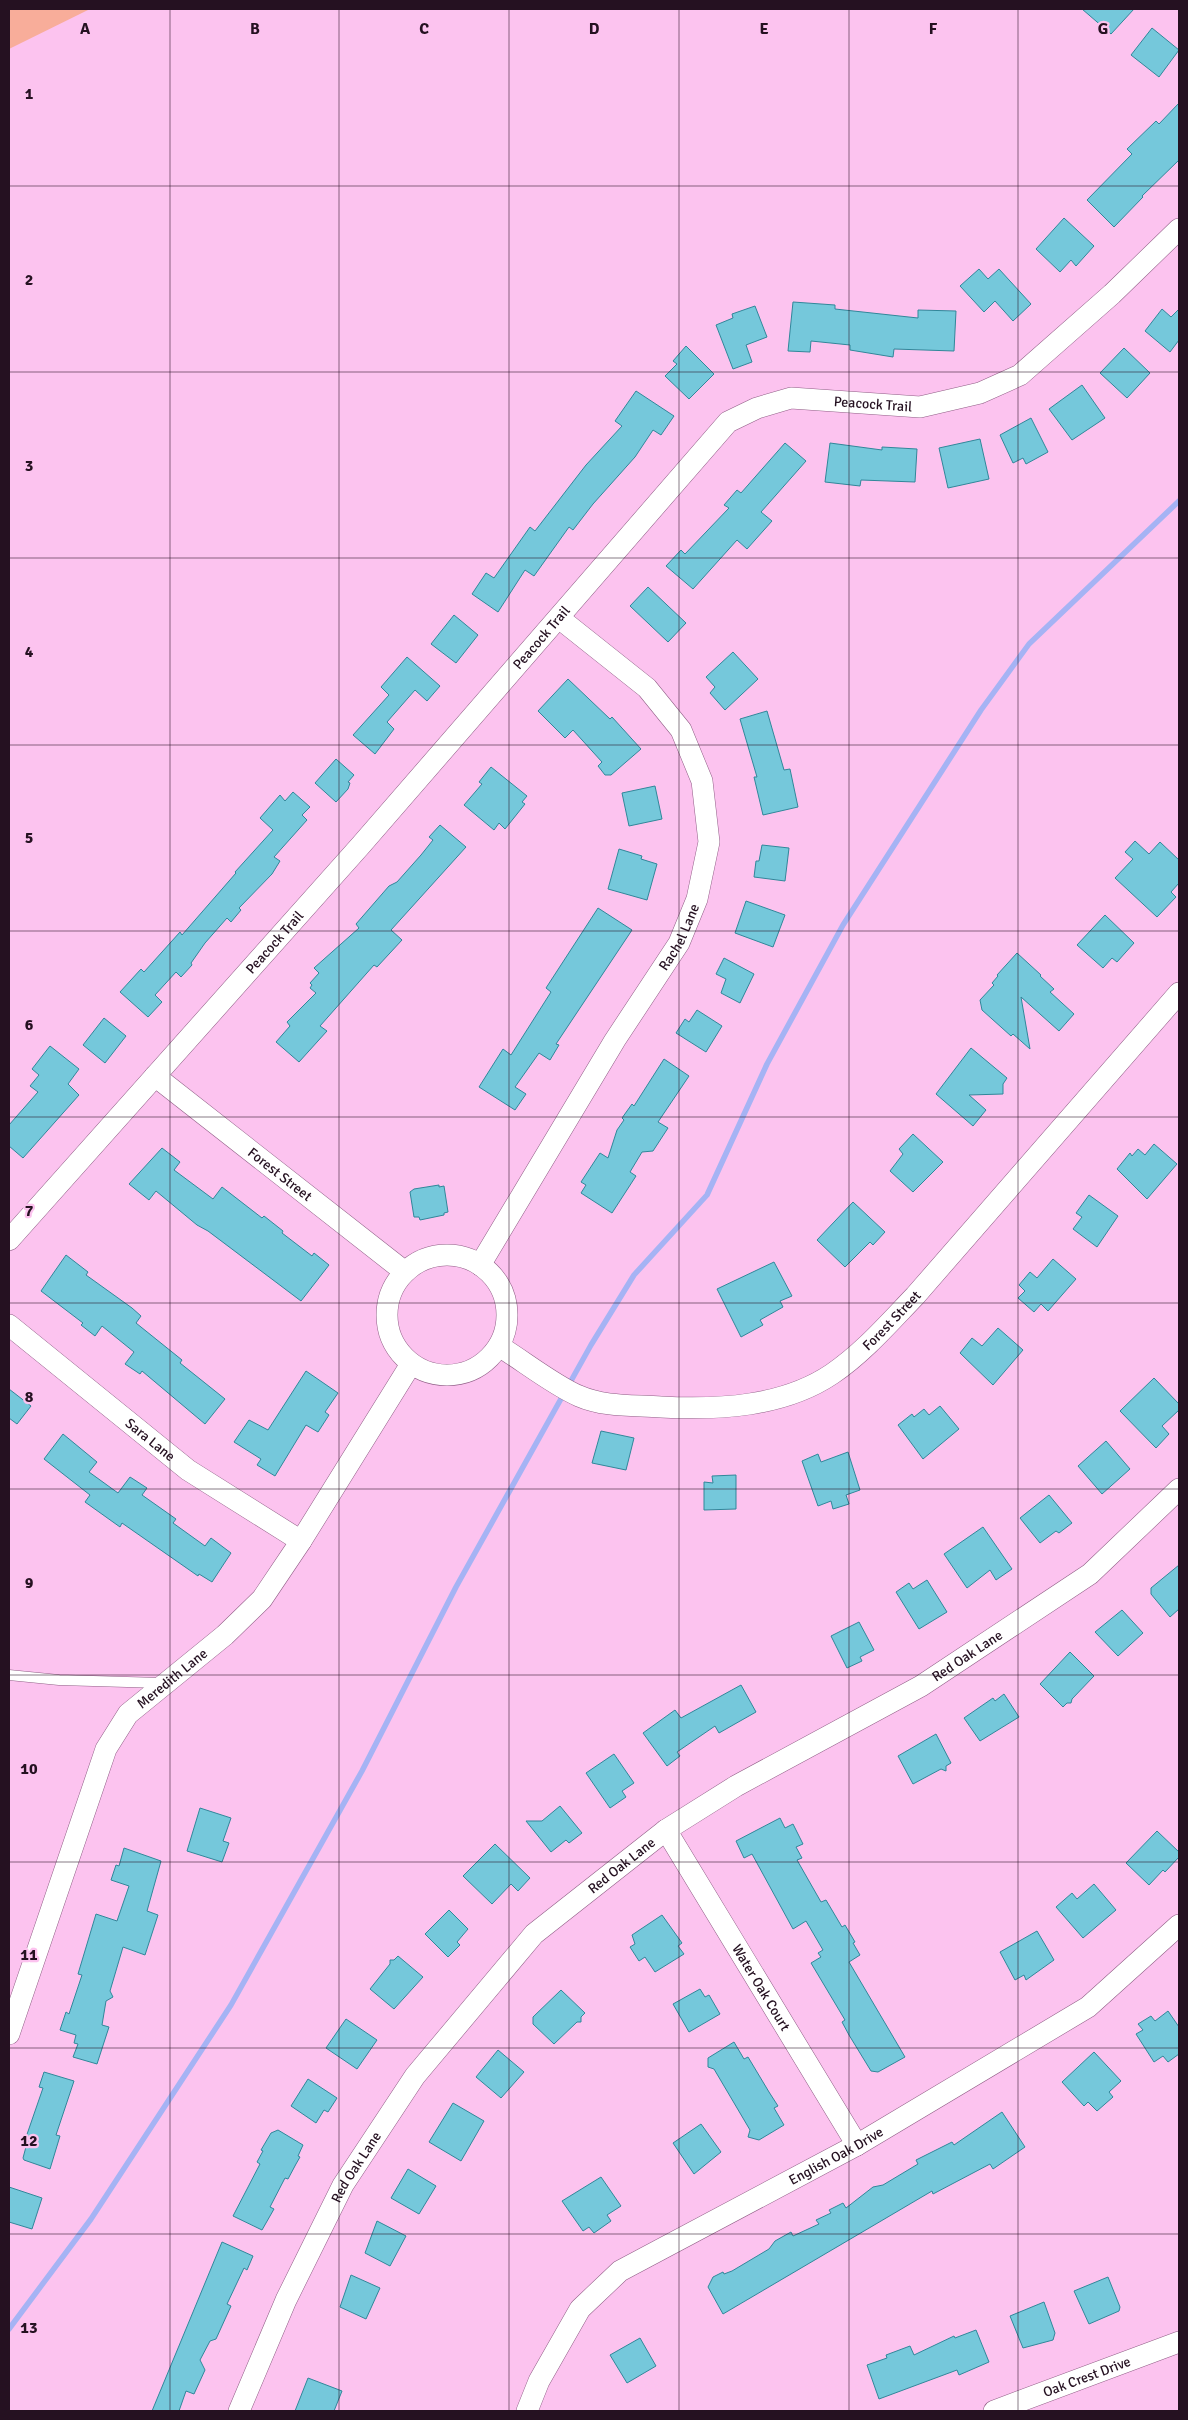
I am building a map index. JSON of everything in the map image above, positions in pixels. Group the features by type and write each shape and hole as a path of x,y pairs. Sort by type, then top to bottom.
{"street":[{"name":"Peacock Trail","path":"9,1240 558,618 728,422 757,408 791,398 920,407 980,393 1020,375 1112,294 1179,229"},
{"name":"Rachel Lane","path":"480,1264 615,1040 679,943 697,898 709,842 702,781 681,730 647,688 558,618"},
{"name":"Forest Street","path":"499,1346 577,1395 600,1403 685,1408 750,1404 790,1394 832,1374 875,1338 915,1296 978,1221 1065,1127 1179,994"},
{"name":"Forest Street","path":"155,1076 405,1272"},
{"path":"449,1255 465,1258 480,1264 493,1277 503,1292 507,1310 506,1329 499,1346 486,1361 469,1372 449,1376 429,1373 411,1364 397,1349 388,1330 387,1316 393,1289 405,1272 418,1262 433,1257 449,1255"},
{"name":"Sara Lane","path":"9,1325 188,1470 301,1541"},
{"name":"Meredith Lane","path":"9,2034 106,1749 128,1714 225,1635 262,1599 301,1541 411,1364"},
{"name":"Red Oak Lane","path":"239,2411 286,2300 343,2185 415,2076 534,1934 666,1830 736,1786 929,1681 1090,1574 1179,1489"},
{"name":"Water Oak Court","path":"666,1830 857,2145"},
{"name":"English Oak Drive","path":"527,2411 539,2381 580,2309 620,2271 857,2145 1088,2007 1179,1925"},
{"name":"Oak Crest Drive","path":"994,2411 1179,2342"}],"lane":[{"path":"9,1675 59,1680 165,1683"}],"shaded area":[{"path":"9,9 90,9 9,49"}],"building":[{"path":"1082,9 1134,9 1111,34"},
{"path":"1152,28 1179,50 1159,77 1131,55"},
{"path":"1179,103 1179,160 1114,227 1087,200 1132,154 1127,149 1156,121 1159,124"},
{"path":"1064,218 1094,246 1076,266 1071,260 1060,272 1036,249"},
{"path":"979,269 988,279 999,269 1031,304 1013,321 995,301 984,312 960,286"},
{"path":"793,302 835,305 835,309 918,318 918,310 956,311 954,351 894,349 893,357 850,350 850,345 811,341 810,352 788,351"},
{"path":"755,306 767,337 746,345 752,362 733,369 716,325 733,318 732,314"},
{"path":"1162,309 1171,317 1179,309 1179,340 1170,352 1145,331"},
{"path":"686,346 714,374 689,399 665,376 677,364 673,361"},
{"path":"1124,348 1150,373 1127,398 1100,373"},
{"path":"1082,385 1105,418 1072,440 1049,409"},
{"path":"636,391 674,416 661,435 653,430 635,457 593,504 573,530 569,527 534,576 525,570 498,612 472,594 486,573 494,578 530,527 535,531 586,465 622,426 615,421"},
{"path":"1031,418 1048,452 1026,464 1023,458 1013,463 1000,435"},
{"path":"980,439 989,479 948,488 939,448"},
{"path":"785,443 806,461 761,512 772,521 747,549 737,540 693,589 666,566 681,550 685,554 729,508 724,505 737,490 741,493"},
{"path":"830,443 882,450 882,447 917,449 915,482 861,480 860,486 825,482"},
{"path":"648,587 686,623 668,642 630,606"},
{"path":"454,615 478,635 456,663 431,644"},
{"path":"733,652 758,679 725,710 710,693 715,687 706,677"},
{"path":"407,657 440,686 427,701 415,690 387,722 394,729 375,754 353,735 389,695 381,687"},
{"path":"568,679 610,719 612,717 641,749 611,775 605,775 598,766 602,762 573,730 565,738 538,711"},
{"path":"767,711 784,770 790,769 798,807 763,815 754,777 757,777 740,719"},
{"path":"336,759 354,775 348,782 350,783 348,789 336,802 315,783"},
{"path":"491,767 527,796 522,802 525,804 505,829 499,823 494,830 464,805 482,784 479,782"},
{"path":"655,786 662,819 629,826 622,793"},
{"path":"293,792 310,807 302,815 307,820 274,857 280,861 272,874 239,908 241,910 231,922 227,918 205,943 191,963 192,965 181,977 176,972 155,995 162,1002 148,1017 120,992 141,969 144,972 180,932 182,935 236,873 273,830 260,818 280,795 285,801"},
{"path":"440,825 466,847 391,930 402,940 377,967 374,965 320,1026 327,1031 299,1062 276,1042 290,1026 287,1022 316,993 310,988 312,985 310,983 319,973 314,968 359,928 356,924 389,886 397,882 421,855 433,840 429,837"},
{"path":"1135,841 1149,854 1160,842 1179,860 1179,883 1171,892 1176,897 1157,917 1115,878 1133,859 1125,852"},
{"path":"762,845 789,848 785,881 754,877 756,861 759,861"},
{"path":"619,849 642,856 641,859 657,864 647,900 608,889"},
{"path":"746,901 785,915 773,947 735,933"},
{"path":"598,908 632,930 556,1044 559,1045 550,1060 539,1053 515,1087 526,1094 515,1110 479,1087 503,1049 511,1055 551,992 546,988"},
{"path":"1105,915 1134,943 1117,962 1112,958 1103,968 1077,945"},
{"path":"1017,953 1054,989 1050,992 1074,1014 1059,1031 1021,997 1030,1049 1013,1034 1011,1036 982,1010 980,1000 994,985 992,983 997,975"},
{"path":"724,958 754,974 740,1003 721,993 726,979 716,974"},
{"path":"697,1010 722,1026 706,1052 676,1033 685,1019 689,1022"},
{"path":"104,1018 126,1036 105,1063 83,1045"},
{"path":"50,1046 79,1069 68,1084 79,1095 23,1158 9,1146 9,1125 38,1092 30,1086 39,1075 32,1069"},
{"path":"971,1048 1007,1078 1003,1084 1003,1094 969,1095 986,1110 973,1126 936,1094"},
{"path":"664,1059 689,1076 658,1122 668,1128 653,1151 642,1152 630,1172 636,1176 612,1213 581,1193 586,1185 581,1182 600,1153 608,1158 617,1130 624,1120 622,1118 632,1104 634,1106"},
{"path":"913,1134 943,1162 913,1192 890,1171 903,1154 899,1149"},
{"path":"1154,1144 1177,1164 1147,1199 1117,1169 1130,1153 1132,1156 1138,1149 1145,1155"},
{"path":"162,1148 180,1162 174,1170 213,1199 222,1187 262,1218 264,1216 283,1231 282,1233 312,1256 314,1253 329,1265 301,1301 208,1231 197,1225 156,1191 149,1200 129,1184"},
{"path":"439,1185 439,1187 444,1186 448,1212 444,1213 444,1215 420,1220 419,1217 414,1217 410,1192 414,1189"},
{"path":"1089,1195 1118,1216 1097,1247 1073,1229 1082,1217 1076,1213"},
{"path":"853,1202 885,1232 873,1245 870,1242 845,1267 817,1240"},
{"path":"66,1255 88,1272 86,1275 141,1316 136,1323 182,1360 180,1363 225,1399 205,1424 142,1371 140,1374 125,1364 134,1352 102,1326 95,1336 81,1325 83,1323 41,1291"},
{"path":"1053,1259 1076,1279 1048,1311 1041,1304 1034,1312 1018,1298 1025,1291 1019,1285 1030,1272 1037,1278"},
{"path":"774,1262 792,1296 780,1301 783,1307 760,1320 763,1325 741,1337 717,1289"},
{"path":"998,1328 1023,1350 993,1385 960,1353 972,1338 982,1346"},
{"path":"306,1371 338,1393 325,1412 329,1415 318,1432 306,1425 275,1476 257,1465 261,1459 234,1442 249,1420 268,1430"},
{"path":"1154,1378 1179,1404 1179,1410 1162,1426 1169,1434 1156,1448 1120,1411"},
{"path":"9,1389 31,1406 17,1424 9,1418"},
{"path":"940,1406 959,1429 923,1459 898,1425 912,1414 914,1417 924,1409 929,1415"},
{"path":"601,1431 634,1438 626,1470 592,1463"},
{"path":"63,1434 97,1462 89,1472 118,1493 130,1477 147,1488 142,1495 176,1519 173,1523 205,1546 211,1538 231,1553 212,1582 199,1574 198,1576 122,1523 120,1527 85,1502 90,1495 44,1459"},
{"path":"1106,1441 1130,1469 1102,1494 1078,1466"},
{"path":"848,1452 860,1490 846,1495 849,1504 833,1509 831,1501 818,1506 802,1461 818,1454 821,1462"},
{"path":"736,1475 736,1509 704,1510 704,1482 713,1483 712,1476"},
{"path":"1049,1495 1072,1523 1059,1533 1056,1531 1040,1543 1020,1518"},
{"path":"983,1527 1012,1569 996,1580 990,1570 967,1588 944,1554"},
{"path":"1179,1565 1179,1609 1170,1617 1151,1594 1151,1588"},
{"path":"927,1580 947,1612 919,1629 896,1592 909,1583 913,1589"},
{"path":"1122,1610 1143,1633 1118,1656 1095,1632"},
{"path":"859,1622 874,1650 860,1657 862,1661 847,1668 831,1636"},
{"path":"1070,1652 1094,1676 1072,1699 1071,1703 1067,1703 1063,1707 1040,1684"},
{"path":"741,1685 756,1712 719,1733 715,1726 677,1752 680,1756 667,1766 643,1733 675,1710 681,1718"},
{"path":"1004,1694 1019,1717 980,1741 964,1718 993,1698 995,1701"},
{"path":"936,1734 951,1763 946,1766 946,1771 941,1769 913,1784 898,1756"},
{"path":"614,1754 634,1783 622,1791 626,1797 610,1808 586,1773"},
{"path":"560,1806 582,1833 569,1843 566,1840 551,1852 526,1821 542,1821"},
{"path":"200,1808 231,1818 223,1841 229,1843 222,1862 187,1851"},
{"path":"780,1818 785,1828 793,1824 803,1844 796,1847 802,1858 797,1860 821,1902 826,1900 842,1927 845,1925 855,1942 853,1943 860,1955 849,1962 905,2057 878,2072 871,2071 842,2022 845,2020 811,1963 821,1957 818,1953 823,1950 806,1921 793,1929 752,1854 744,1858 736,1841"},
{"path":"1157,1831 1179,1852 1179,1857 1149,1885 1126,1863"},
{"path":"495,1844 530,1878 518,1891 511,1884 492,1904 463,1876"},
{"path":"124,1848 161,1861 147,1911 158,1915 145,1955 123,1947 110,1991 113,1997 106,2001 102,2025 109,2027 97,2064 73,2057 78,2044 74,2043 76,2035 60,2030 66,2012 69,2014 82,1975 78,1974 96,1914 117,1921 129,1886 111,1880 116,1865 119,1866"},
{"path":"1094,1884 1116,1910 1083,1938 1056,1907 1072,1893 1077,1899"},
{"path":"449,1910 468,1929 457,1942 460,1945 448,1957 425,1934"},
{"path":"662,1915 682,1943 678,1946 684,1954 655,1972 645,1957 639,1961 630,1947 635,1944 632,1935"},
{"path":"1037,1931 1054,1960 1026,1980 1024,1975 1015,1980 1000,1952"},
{"path":"398,1956 423,1977 394,2009 370,1989 390,1964 390,1960 394,1960"},
{"path":"700,1989 705,1997 709,1995 720,2014 689,2032 673,2004"},
{"path":"561,1990 585,2013 581,2017 581,2022 577,2022 554,2044 533,2024 533,2017"},
{"path":"1168,2011 1179,2027 1179,2054 1168,2062 1163,2056 1154,2062 1136,2034 1143,2030 1138,2024 1151,2016 1155,2021"},
{"path":"346,2019 377,2040 357,2069 326,2048"},
{"path":"734,2042 744,2059 748,2057 778,2106 774,2108 784,2125 759,2140 748,2137 750,2130 714,2069 708,2067 708,2058"},
{"path":"498,2050 524,2072 501,2098 476,2077"},
{"path":"1094,2052 1121,2081 1109,2092 1113,2097 1097,2111 1088,2102 1084,2106 1062,2082"},
{"path":"44,2072 74,2081 56,2135 60,2136 50,2169 23,2158 27,2143 24,2143 43,2088 39,2087"},
{"path":"308,2079 337,2098 328,2112 324,2110 316,2123 291,2106"},
{"path":"453,2103 484,2121 461,2161 429,2142"},
{"path":"1002,2112 1025,2147 993,2169 990,2164 933,2194 932,2191 723,2314 708,2287 713,2277 723,2272 724,2274 732,2271 769,2249 775,2241 791,2232 793,2236 819,2224 816,2220 831,2213 829,2210 843,2203 846,2208 873,2187 883,2185 918,2164 916,2160 952,2142 954,2145"},
{"path":"701,2124 721,2152 694,2174 673,2143"},
{"path":"278,2130 303,2145 298,2156 300,2157 288,2179 285,2178 270,2207 274,2209 262,2230 233,2216 260,2164 257,2162 263,2151 261,2150 271,2133"},
{"path":"408,2169 436,2186 419,2214 391,2198"},
{"path":"601,2177 621,2206 607,2215 611,2221 594,2233 589,2227 583,2231 562,2201"},
{"path":"9,2187 42,2198 32,2229 9,2222"},
{"path":"377,2221 406,2236 390,2266 365,2253"},
{"path":"222,2242 253,2256 247,2270 244,2268 227,2304 231,2306 216,2339 210,2341 200,2360 205,2370 194,2394 186,2391 179,2411 152,2411"},
{"path":"351,2275 380,2288 366,2319 340,2307"},
{"path":"1108,2277 1120,2307 1119,2311 1089,2324 1074,2291"},
{"path":"1044,2302 1055,2333 1053,2340 1023,2348 1010,2316"},
{"path":"976,2330 989,2362 959,2375 957,2370 879,2399 867,2365 887,2358 886,2355 910,2346 914,2355 954,2336 955,2338"},
{"path":"640,2338 656,2366 627,2383 610,2355"},
{"path":"308,2378 342,2391 334,2411 295,2411"}],"waterway":[{"path":"9,2329 91,2219 231,2005 362,1771 456,1587 591,1345 634,1275 707,1195 767,1064 843,925 981,710 1029,644 1179,501"}]}
